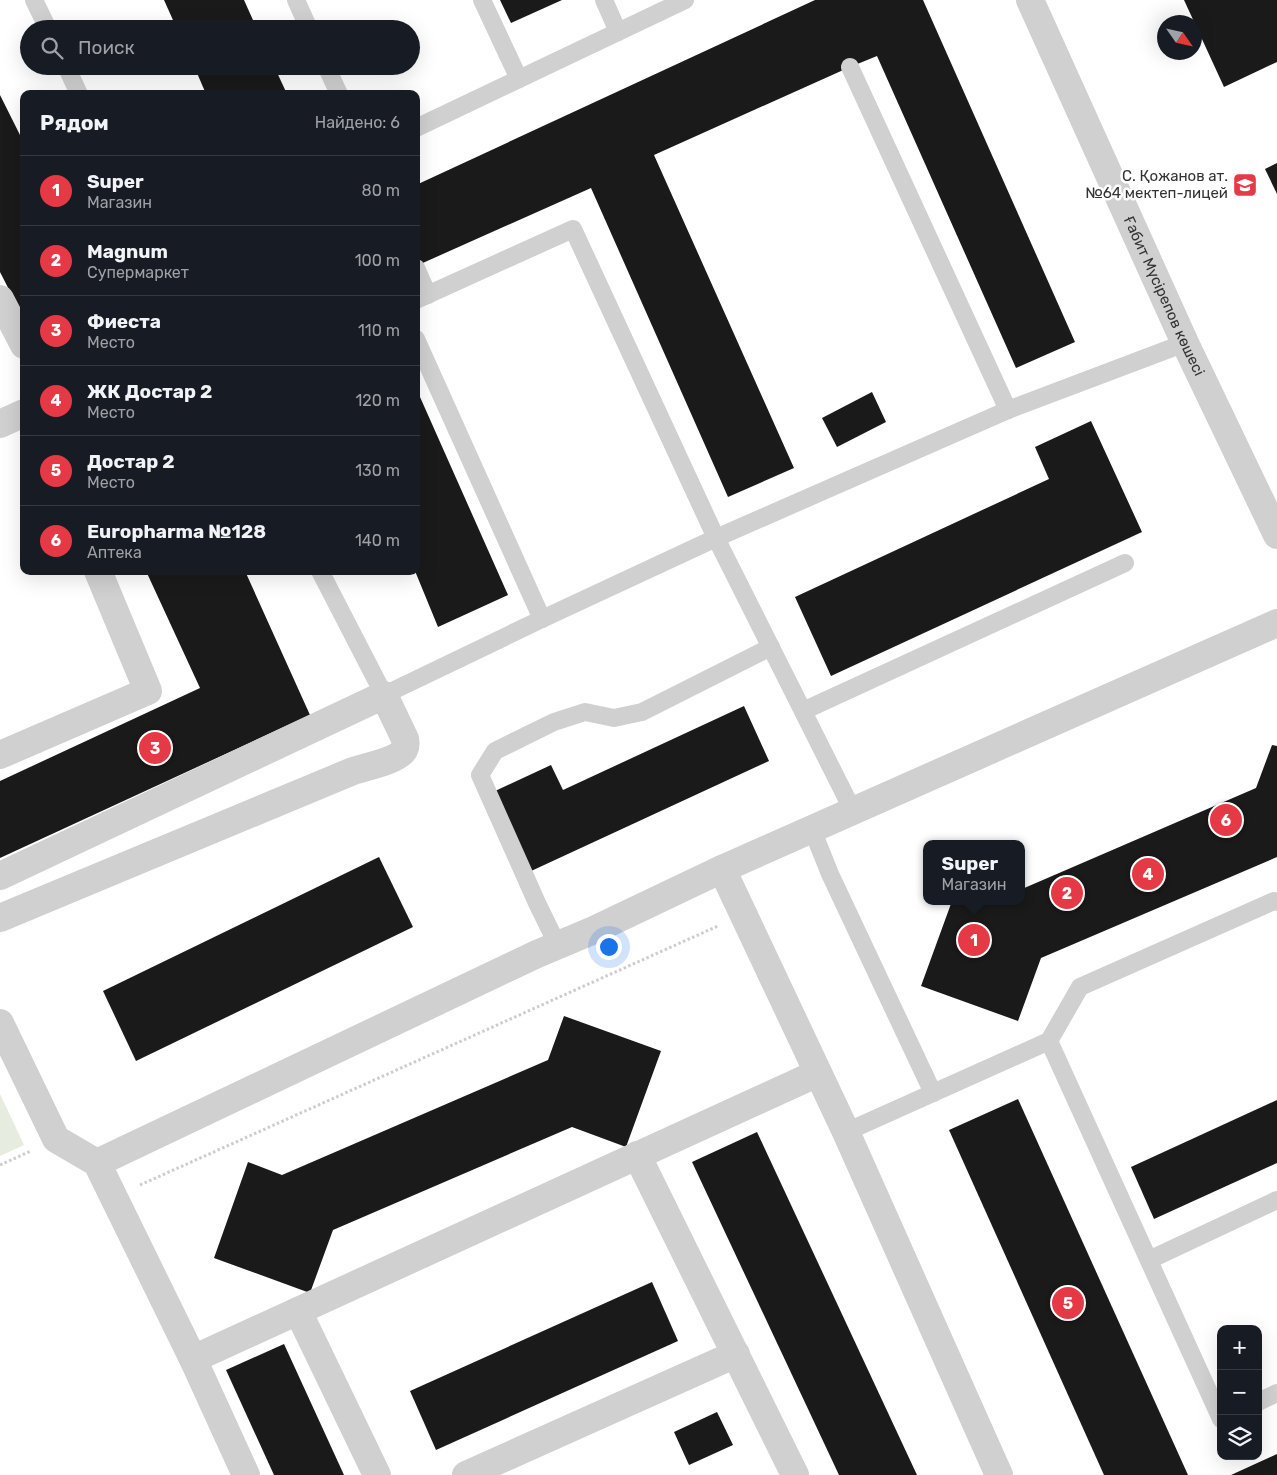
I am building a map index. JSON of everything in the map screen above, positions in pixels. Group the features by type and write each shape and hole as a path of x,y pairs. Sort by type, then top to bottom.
{"street":[{"name":"Ғабит Мүсірепов көшесі","path":"1030,0 1185,343 1277,535"},
{"path":"0,299 20,337"},
{"path":"0,424 20,415"},
{"path":"0,755 148,691 100,575"},
{"path":"97,1163 537,954 594,930 722,869 1277,623"},
{"path":"0,876 384,695 405,738 406,746 397,757 352,771 0,918"},
{"path":"722,869 846,1132 999,1475"},
{"path":"0,1023 56,1140 97,1163 193,1358 246,1475"},
{"path":"193,1358 818,1073"},
{"path":"637,1155 795,1475"},
{"path":"298,1311 377,1475"},
{"path":"466,1475 736,1354"}],"lane":[{"path":"34,0 44,20"},
{"path":"296,0 305,20"},
{"path":"482,0 519,79"},
{"path":"604,0 618,32"},
{"path":"420,126 685,0"},
{"path":"850,67 1008,410"},
{"path":"70,75 78,90"},
{"path":"330,75 337,90"},
{"path":"422,297 573,229 716,538 853,811"},
{"path":"322,575 384,695 716,538 1008,410 1185,343"},
{"path":"420,348 542,619"},
{"path":"802,711 1125,563"},
{"path":"558,946 480,775 495,751 554,722 585,712 614,718 642,712 770,647"},
{"path":"812,829 830,874 933,1093"},
{"path":"846,1132 1049,1041 1080,987 1274,901 1277,902"},
{"path":"1049,1041 1219,1415"},
{"path":"1149,1260 1277,1200"},
{"path":"1262,1400 1277,1393"}],"path":[{"path":"113,1196 744,915"}],"shaded area":[{"path":"0,1094 24,1145 0,1156"}],"building":[{"path":"164,0 244,0 253,20 173,20"},
{"path":"500,0 562,0 511,23"},
{"path":"815,0 923,0 1075,342 1016,368 877,56 850,67 654,155 794,468 728,497 591,188 420,264 420,183"},
{"path":"1184,0 1277,0 1277,62 1224,87 1202,39 1202,15 1191,15"},
{"path":"198,75 278,75 285,90 204,90"},
{"path":"0,95 20,135 20,311 0,272"},
{"path":"1277,163 1277,194 1265,169"},
{"path":"872,392 886,422 837,447 822,418"},
{"path":"420,397 508,595 438,627 417,575 420,575"},
{"path":"1091,421 1142,532 831,676 795,597 1049,479 1035,447"},
{"path":"148,575 247,575 310,715 0,858 0,781 200,688"},
{"path":"744,706 769,761 529,872 493,792 551,765 563,790"},
{"path":"1272,745 1277,746 1277,857 1041,958 1018,1021 921,986 951,905 1025,905 1025,888 1256,788"},
{"path":"379,857 413,927 136,1061 103,991"},
{"path":"564,1016 661,1051 626,1147 572,1127 333,1230 310,1293 214,1258 248,1162 282,1175 548,1060"},
{"path":"1018,1099 1188,1475 1104,1475 949,1130"},
{"path":"1277,1100 1277,1163 1154,1219 1131,1167"},
{"path":"757,1132 917,1475 839,1475 692,1162"},
{"path":"652,1282 678,1341 436,1450 410,1391"},
{"path":"284,1344 344,1475 274,1475 226,1370"},
{"path":"717,1412 733,1445 689,1465 674,1432"},
{"path":"1277,1454 1277,1475 1231,1475"}],"place":[{"name":"С. Қожанов ат. №64 мектеп-лицей","path":"1245,185"},
{"name":"Фиеста","path":"155,748"},
{"name":"Europharma №128","path":"1226,820"},
{"name":"ЖК Достар 2","path":"1148,874"},
{"name":"Magnum","path":"1067,893"},
{"name":"Super","path":"974,940"},
{"name":"Достар 2","path":"1068,1303"}]}
